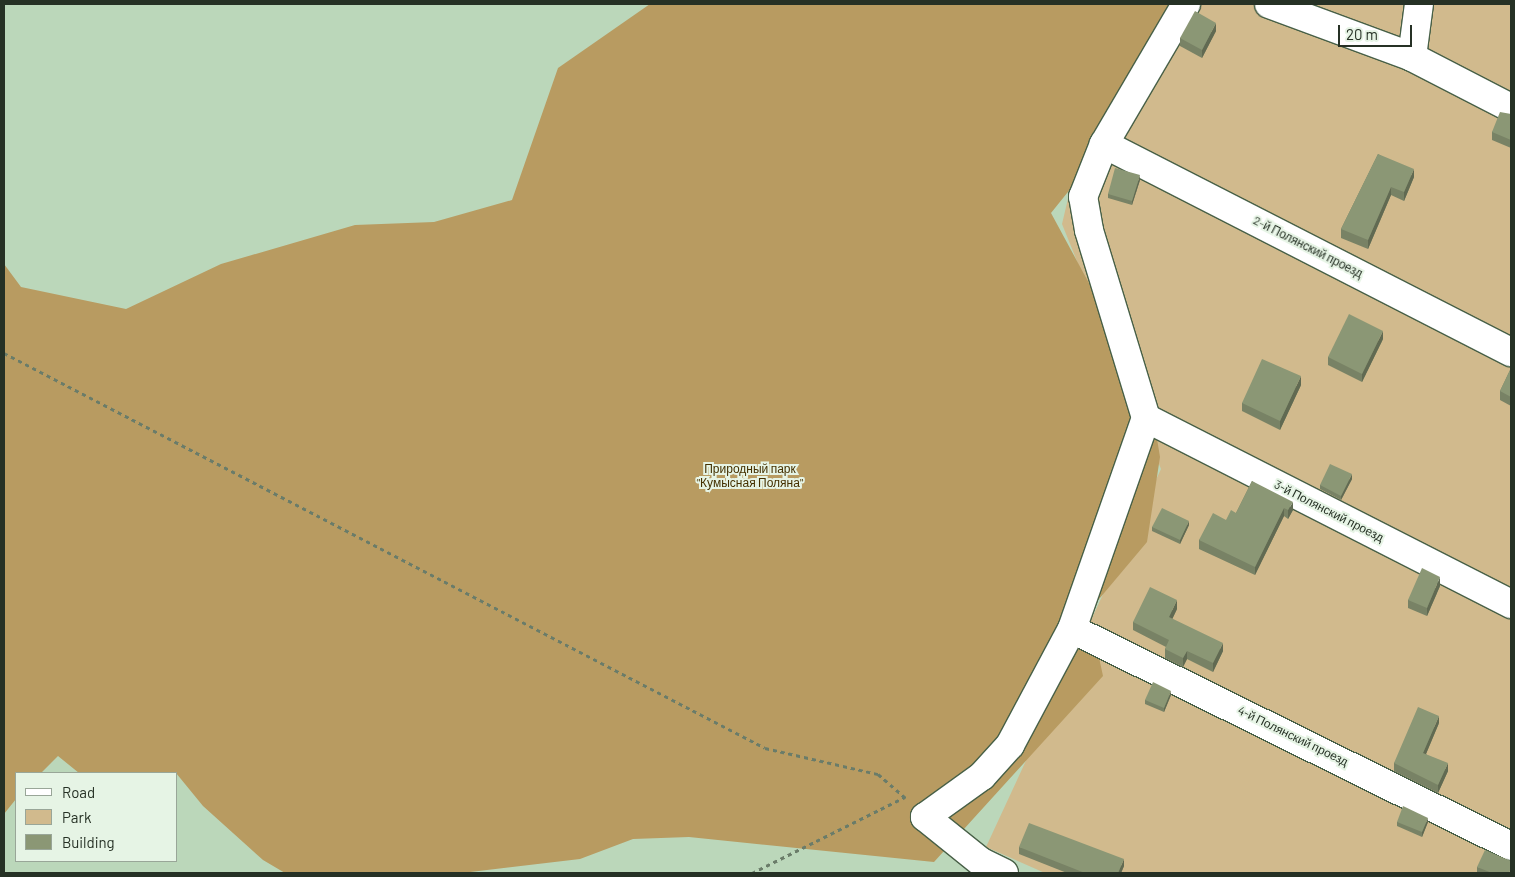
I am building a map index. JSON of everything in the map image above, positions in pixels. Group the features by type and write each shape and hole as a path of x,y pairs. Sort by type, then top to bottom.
{"lane":[{"path":"1004,873 981,862 925,817 982,776 1010,745 1072,629 1146,418 1089,230 1083,197 1104,144 1186,4"},
{"path":"1269,4 1412,57 1511,108"},
{"path":"1412,57 1418,4"},
{"name":"2-й Полянский проезд","path":"1104,144 1511,352"},
{"name":"3-й Полянский проезд","path":"1146,418 1511,604"},
{"name":"4-й Полянский проезд","path":"1072,629 1511,846"}],"path":[{"path":"4,353 765,748 878,774 905,797 752,873"}],"green space":[{"name":"Природный парк \"Кумысная Поляна\"","path":"650,4 1172,4 1092,162 1051,213 1150,396 1160,457 1147,542 1089,611 1103,676 934,862 689,837 633,839 580,859 462,873 285,873 263,860 203,806 178,775 178,772 78,772 58,756 42,772 15,772 15,800 4,814 4,264 21,287 126,309 221,264 355,225 434,222 512,200 558,68"},
{"path":"1151,4 1511,4 1511,873 1045,873 986,847 1161,469 1062,224 1080,148"}],"building":[{"path":"1195,11 1216,23 1202,50 1180,38"},
{"path":"1500,112 1511,114 1511,140 1492,132"},
{"path":"1378,154 1414,169 1404,192 1391,187 1368,240 1341,229"},
{"path":"1115,168 1140,175 1132,201 1108,194"},
{"path":"1349,314 1383,331 1362,374 1328,357"},
{"path":"1262,359 1301,376 1280,421 1242,403"},
{"path":"1511,368 1511,397 1500,391"},
{"path":"1330,464 1352,474 1341,496 1320,485"},
{"path":"1252,481 1293,502 1288,510 1284,508 1255,567 1199,540 1213,513 1226,520 1231,510 1236,513"},
{"path":"1162,508 1189,521 1180,540 1152,527"},
{"path":"1422,568 1440,577 1427,608 1408,600"},
{"path":"1150,587 1177,600 1169,617 1223,643 1213,663 1187,651 1183,658 1165,649 1169,640 1133,622"},
{"path":"1153,682 1171,691 1164,708 1145,700"},
{"path":"1418,707 1439,716 1423,753 1448,763 1438,785 1394,763"},
{"path":"1403,806 1428,818 1422,832 1397,822"},
{"path":"1029,823 1124,859 1118,873 1085,873 1019,847"},
{"path":"1485,850 1511,861 1509,873 1492,873 1477,867"}]}
